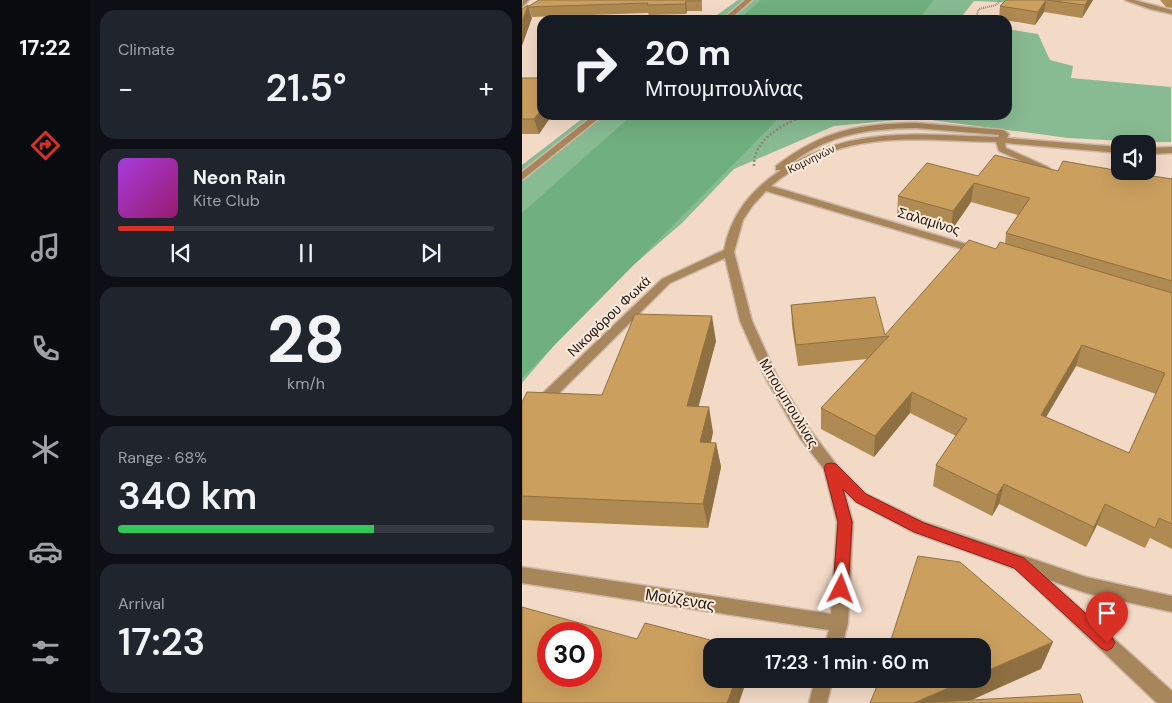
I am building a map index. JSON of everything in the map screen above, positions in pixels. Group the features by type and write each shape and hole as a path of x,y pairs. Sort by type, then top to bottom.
{"street":[{"path":"522,5 526,0"},
{"path":"731,15 749,0"},
{"path":"1128,0 1172,12"},
{"path":"522,177 593,120"},
{"path":"1002,137 1002,149 1023,161 1056,172"},
{"name":"Κομνηνών","path":"763,187 788,169 814,155 855,141 899,138 1002,137 1072,148 1111,149"},
{"path":"1156,151 1172,150"},
{"name":"Μπουμπουλίνας","path":"763,187 749,200 740,217 731,242 730,252 746,321 771,377 805,434 831,468 861,498 919,527 1086,585 1172,604"},
{"name":"Σαλαμίνος","path":"763,187 992,255"},
{"name":"Νικοφόρου Φωκά","path":"522,421 666,281 730,252"},
{"path":"831,468 845,522 839,623 835,638"},
{"path":"1019,563 1171,703"},
{"name":"Μούζενας","path":"522,575 839,623"},
{"path":"1151,683 1158,703"},
{"path":"818,703 822,688"}],"path":[{"path":"977,15 979,9 996,5 1001,0"}],"green space":[{"path":"738,0 1042,0 1040,4 974,1 963,15 717,15"},
{"path":"761,0 934,0 922,15 744,15"},
{"path":"1012,30 1038,34 1050,60 1073,66 1071,78 1171,87 1171,142 1156,142 1156,135 1111,135 1111,140 1068,138 932,120 1012,120"},
{"path":"580,120 896,120 834,126 734,169 682,223 592,301 522,383 522,165"},
{"path":"626,120 777,120 522,378 522,213"}],"building":[{"path":"539,0 700,1 686,1 685,4 647,5 648,3 529,7"},
{"path":"1006,0 1046,0 1038,12 1000,6"},
{"path":"1047,0 1088,0 1085,5"},
{"path":"528,5 522,22 522,9"},
{"path":"522,78 537,78 537,115 534,119 522,119"},
{"path":"995,155 1058,171 1063,161 1111,169 1111,180 1156,180 1156,177 1172,179 1172,281 1006,233 1030,198 974,183 953,211 898,196 927,163 978,176"},
{"path":"969,240 996,249 1000,242 1172,293 1172,524 1159,518 1155,528 1105,504 1094,527 1004,484 997,495 936,465 967,419 912,392 875,436 821,408 889,336 796,345 791,305 875,297 885,335","holes":["1082,345 1165,373 1129,453 1041,415"]},
{"path":"635,314 712,316 687,406 709,407 700,442 716,443 703,504 522,496 522,402 527,392 602,395"},
{"path":"918,556 960,562 1053,642 991,669 991,638 892,638"},
{"path":"522,607 576,622 537,622 537,687 602,687 602,629 637,639 645,623 703,638 703,688 733,688 727,703 522,703"},
{"path":"876,688 948,688 914,703 870,703"},
{"path":"1080,694 1083,703 918,703"}],"route":[{"path":"841,589 845,522 831,468 861,498 919,527 1019,563 1107,643"}]}
